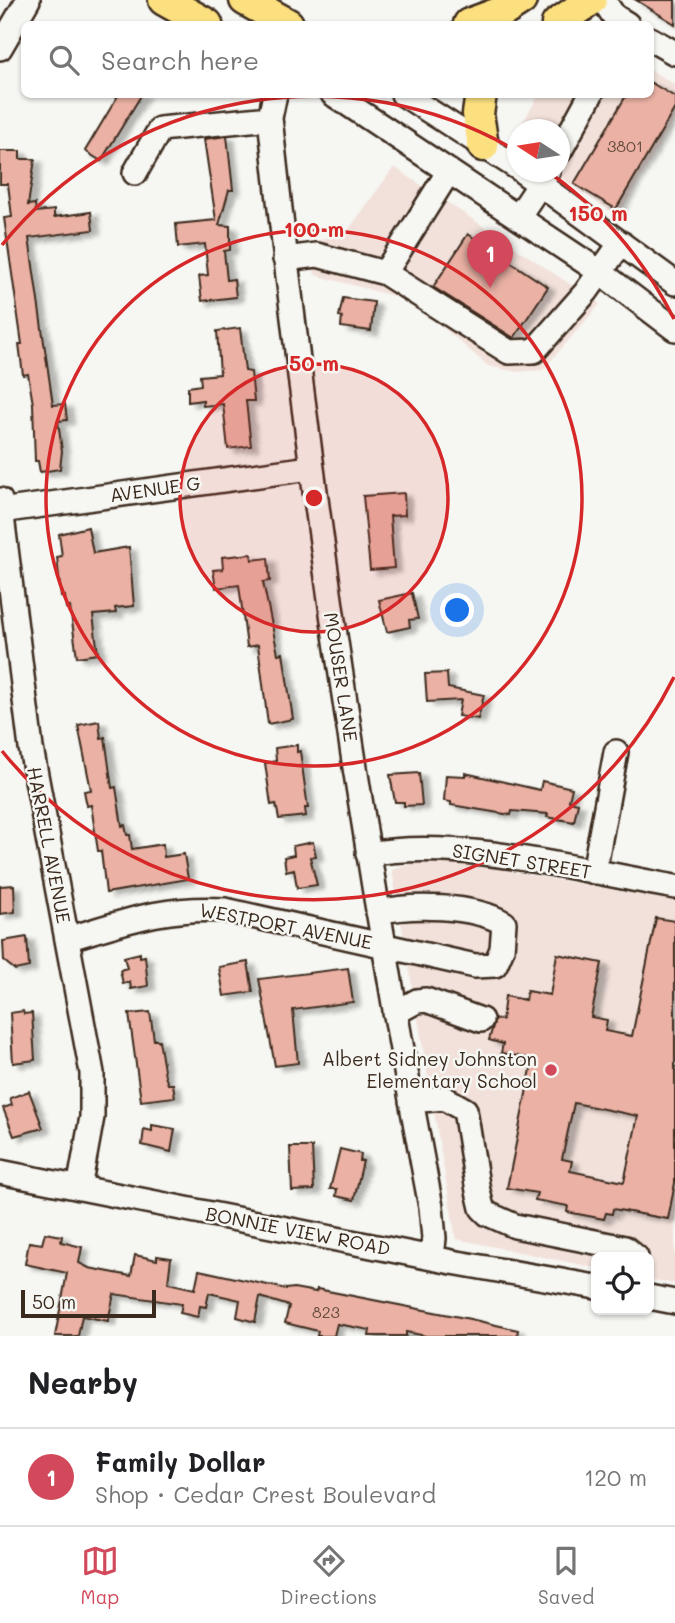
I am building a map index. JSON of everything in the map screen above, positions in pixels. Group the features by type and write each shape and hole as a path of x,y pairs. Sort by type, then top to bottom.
{"main road":[{"path":"164,0 202,21"},
{"path":"245,0 283,21"},
{"path":"477,21 504,11 521,0"},
{"path":"562,21 591,0"},
{"path":"480,98 478,114 483,146"}],"street":[{"path":"603,0 614,16 622,21"},
{"path":"0,48 15,9"},
{"path":"654,40 675,53"},
{"name":"MOUSER LANE","path":"274,98 270,118 310,468 377,912 431,1207 434,1238 432,1258"},
{"path":"339,98 600,272 675,329"},
{"path":"408,98 507,162"},
{"path":"570,131 589,98"},
{"path":"135,173 160,129 270,118"},
{"path":"385,273 449,171"},
{"path":"518,217 535,182"},
{"path":"547,182 675,283"},
{"path":"285,259 317,255 385,273 509,352 534,351 621,243"},
{"name":"AVENUE G","path":"0,507 310,468"},
{"name":"HARRELL AVENUE","path":"0,507 31,748 92,1073 92,1116 79,1188"},
{"path":"594,872 616,752"},
{"name":"SIGNET STREET","path":"369,854 389,850 453,849 675,887"},
{"name":"WESTPORT AVENUE","path":"68,939 165,911 189,908 225,911 475,965 495,965 502,949 504,923 491,915 416,906 377,912"},
{"path":"395,1013 417,1000 426,1000 481,1020"},
{"path":"411,1101 444,1098 465,1110 478,1191 482,1208 488,1214 514,1226 625,1248 630,1252"},
{"name":"BONNIE VIEW ROAD","path":"0,1172 432,1258 591,1286"},
{"path":"654,1298 675,1302"}],"shaded area":[{"path":"654,72 675,85 675,117 618,216 567,182 570,182 570,119 525,119 537,98 654,98"},
{"path":"394,167 600,304 543,370 518,372 488,366 412,301 315,275 310,243 347,232"},
{"name":"Albert Sidney Johnston Elementary School","path":"422,860 476,865 675,901 675,1284 654,1280 654,1252 591,1252 591,1267 456,1239 392,870"}],"building":[{"path":"636,0 675,0 675,24"},
{"path":"654,84 675,97 675,108 616,209 574,184 625,98 654,98"},
{"path":"117,98 140,98 101,161 85,151"},
{"path":"227,136 233,190 229,190 219,225 230,226 230,250 224,251 227,280 234,279 236,297 202,301 199,276 208,275 205,244 178,247 176,224 216,220 204,139"},
{"path":"0,151 20,151 20,159 35,159 28,205 35,204 36,212 54,210 54,217 91,212 93,230 29,238 53,405 65,404 67,420 58,421 62,451 60,469 40,472 38,461 35,461 33,404 28,374 23,375 19,344 22,344 4,218 12,217 8,184 0,184"},
{"path":"468,234 548,287 514,338 433,287"},
{"path":"343,298 374,302 371,331 341,327 342,317 339,316"},
{"path":"240,328 245,371 251,372 254,401 246,401 251,446 228,449 223,404 203,406 203,400 188,402 188,387 201,385 200,376 220,374 217,331"},
{"path":"404,493 405,515 390,516 394,568 370,570 363,496"},
{"path":"88,527 93,553 129,547 134,606 115,608 116,613 93,615 98,654 77,657 70,607 66,608 65,596 61,597 57,557 62,556 59,534"},
{"path":"251,554 252,560 268,558 270,581 263,582 278,654 283,653 293,719 268,724 258,645 247,647 239,585 216,588 213,570 223,569 222,557"},
{"path":"412,593 418,619 409,620 410,627 387,632 379,600"},
{"path":"447,673 448,688 484,695 478,719 458,716 461,700 427,702 425,674"},
{"path":"99,721 101,738 105,737 112,788 116,787 122,826 125,825 127,835 130,835 132,849 163,844 164,857 184,854 188,879 106,893 101,851 98,851 91,805 87,806 84,791 91,790 78,725"},
{"path":"297,745 308,808 305,808 306,816 279,819 276,804 271,805 265,763 276,761 275,748"},
{"path":"419,773 422,805 404,806 404,802 395,802 390,775"},
{"path":"465,773 540,790 542,781 572,788 569,801 578,803 574,822 547,817 548,814 512,811 511,815 451,805 451,802 444,801 446,775 465,776"},
{"path":"313,842 316,856 310,857 317,885 297,888 294,869 286,871 284,857 294,855 293,846"},
{"path":"14,885 15,912 0,914 0,886"},
{"path":"656,918 675,921 675,1183 668,1219 613,1209 612,1214 606,1213 604,1219 567,1212 568,1206 535,1200 537,1193 507,1188 533,1059 501,1053 503,1044 489,1040 495,1019 502,1020 505,996 525,1000 527,991 550,995 557,954 602,963 591,1017 607,1020 605,1031 632,1036","holes":["574,1103 638,1116 624,1182 570,1171 572,1161 562,1159"]},
{"path":"27,937 29,967 15,970 4,961 3,941"},
{"path":"140,953 140,957 145,956 148,986 131,989 130,982 123,984 120,970 127,968 124,957"},
{"path":"248,962 253,992 224,996 219,967"},
{"path":"348,968 353,1002 293,1010 298,1063 275,1066 259,979"},
{"path":"23,1011 24,1014 32,1013 35,1060 13,1063 10,1013"},
{"path":"150,1012 154,1040 159,1040 165,1076 168,1084 173,1084 175,1097 141,1101 129,1014"},
{"path":"29,1091 43,1128 14,1136 3,1108 12,1105 10,1098"},
{"path":"152,1125 175,1129 171,1152 142,1145 144,1129 152,1131"},
{"path":"290,1147 312,1147 314,1190 292,1191"},
{"path":"340,1149 361,1154 360,1161 363,1161 354,1200 336,1196 337,1189 330,1189"},
{"path":"45,1233 62,1236 61,1242 82,1247 79,1263 89,1268 131,1276 135,1255 157,1260 157,1256 171,1258 168,1283 195,1289 199,1270 286,1289 316,1292 317,1289 470,1319 518,1330 517,1336 426,1336 406,1332 406,1336 369,1336 370,1330 337,1324 334,1336 317,1336 318,1331 285,1323 289,1306 260,1297 255,1322 237,1317 240,1300 209,1293 206,1307 200,1306 198,1317 180,1313 182,1304 114,1294 108,1321 82,1316 78,1336 55,1336 67,1273 25,1264 29,1242 42,1244"}],"place":[{"name":"Family Dollar","path":"490,288"},
{"name":"Albert Sidney Johnston Elementary School","path":"551,1070"}]}
